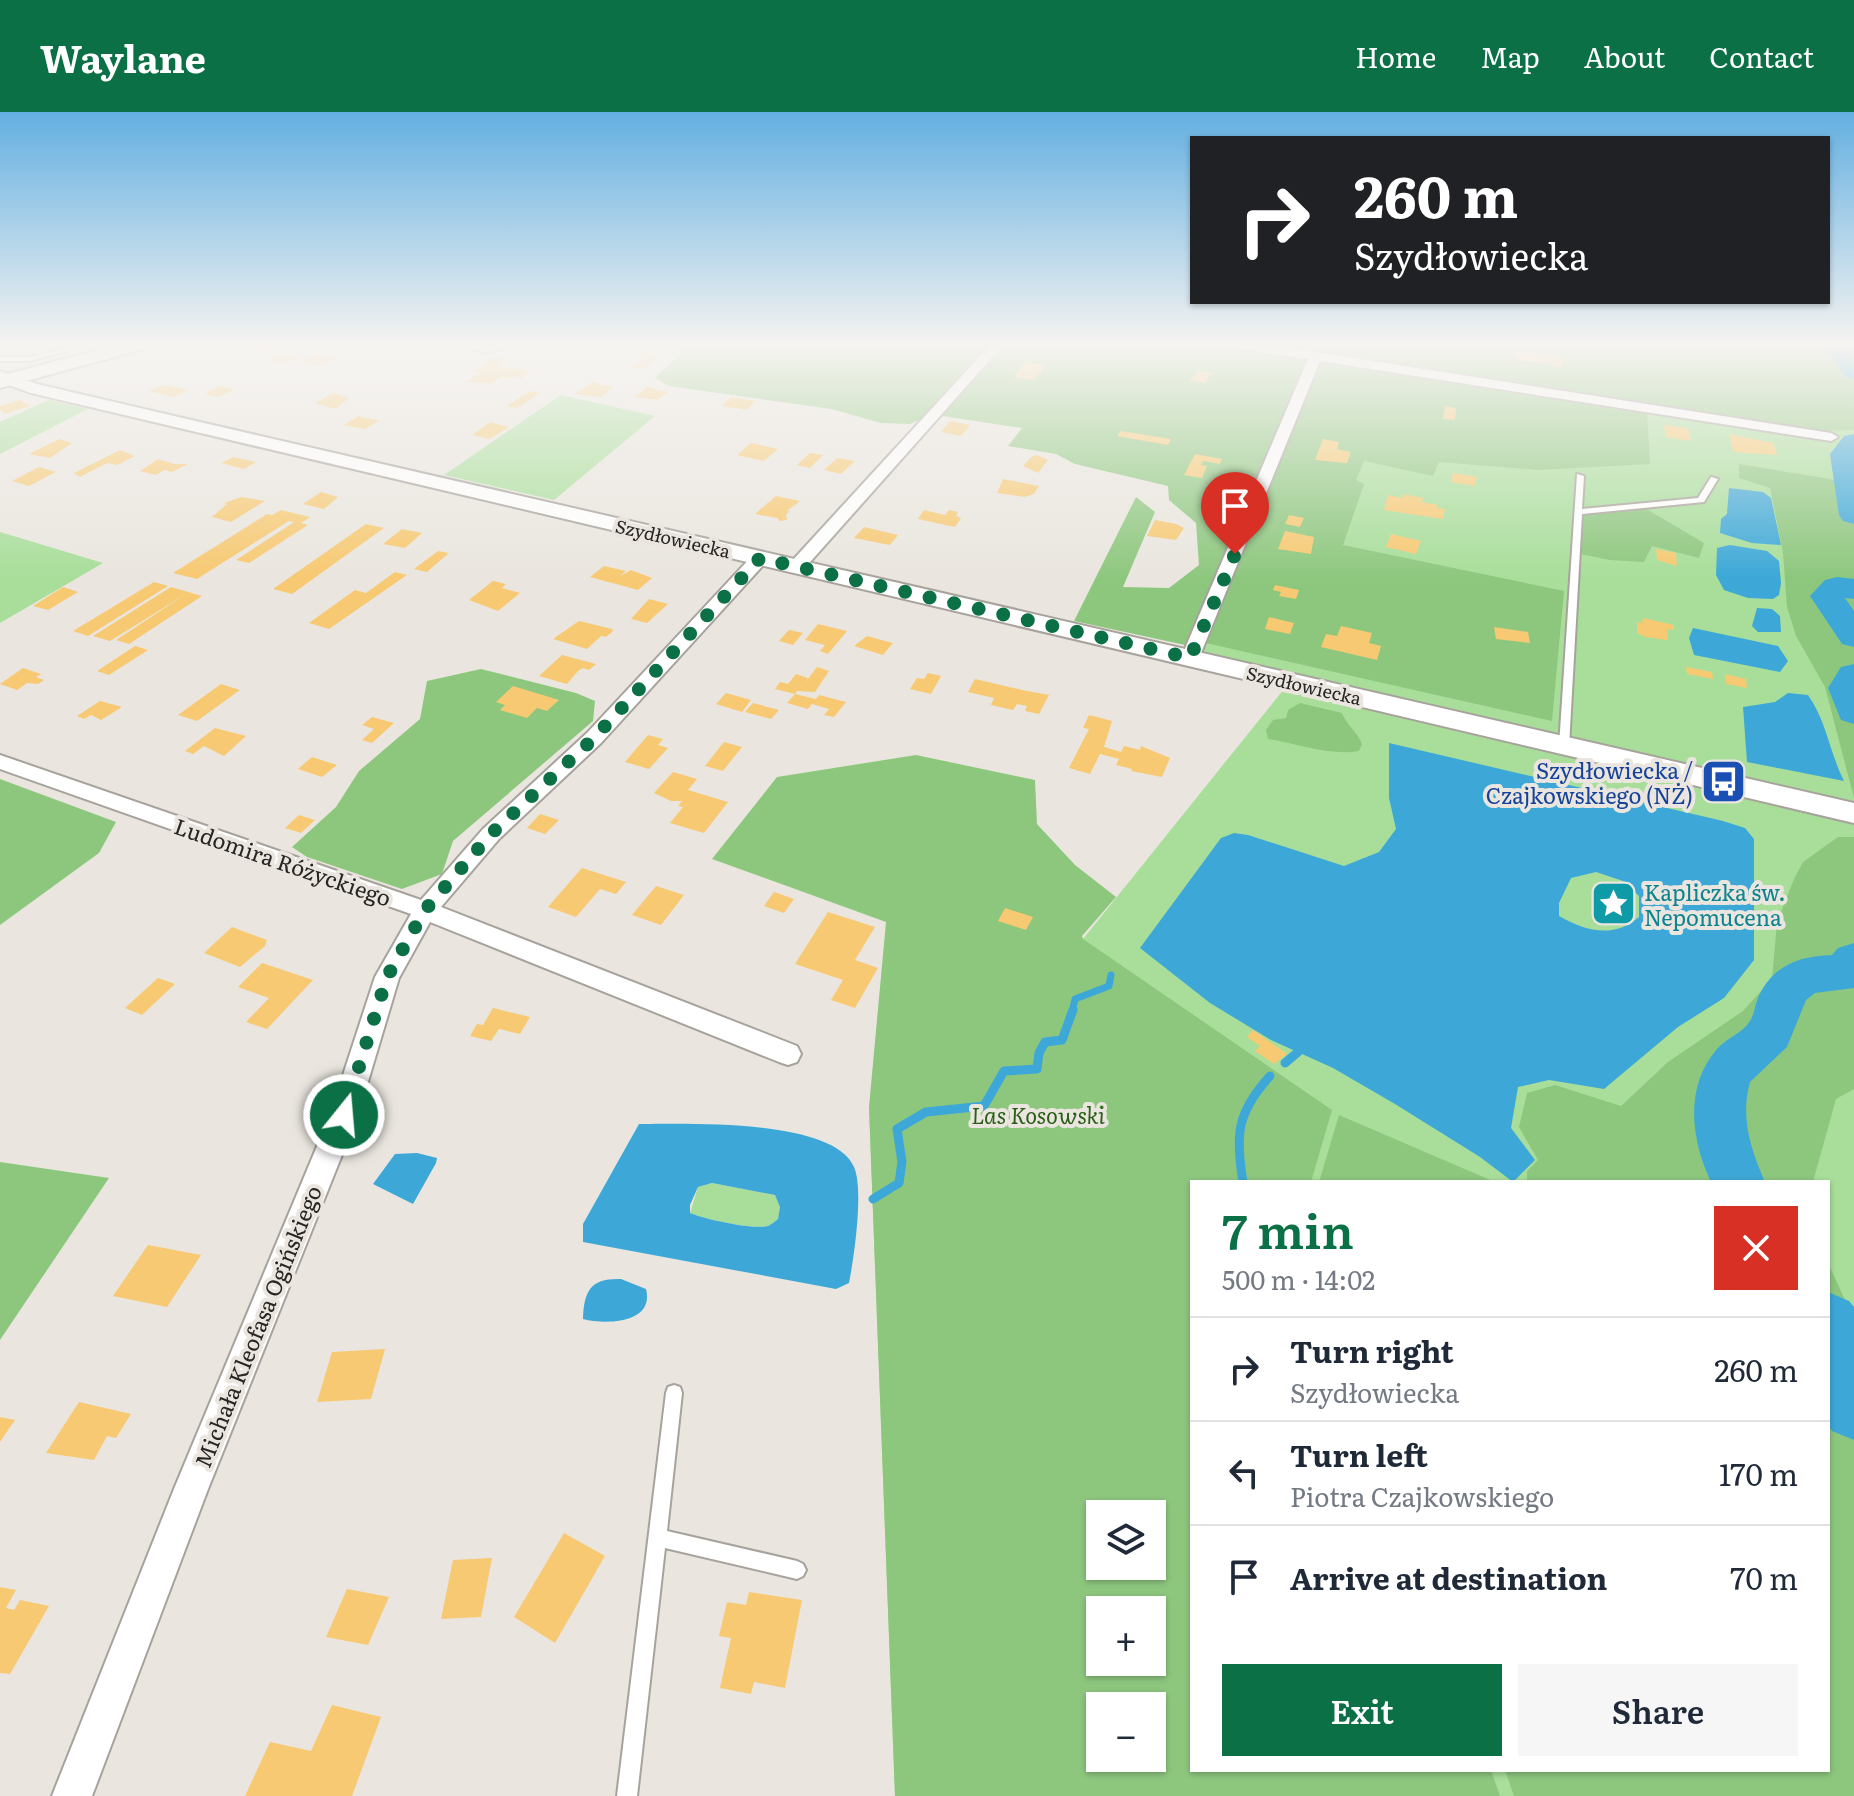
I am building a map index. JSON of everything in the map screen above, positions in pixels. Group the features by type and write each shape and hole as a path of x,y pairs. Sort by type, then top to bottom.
{"street":[{"name":"Szydłowiecka","path":"198,422 760,558 1854,813"},
{"path":"797,566 928,422"},
{"path":"1190,658 1289,422"},
{"path":"1733,422 1831,437"},
{"name":"Michała Kleofasa Ogińskiego","path":"72,1796 191,1489 344,1115 387,977 425,910 491,834 594,738 760,558"},
{"name":"Ludomira Różyckiego","path":"0,762 425,910 788,1054"}],"lane":[{"path":"1564,746 1580,476"},
{"path":"1578,512 1701,500 1714,479"},
{"path":"627,1796 674,1393"},
{"path":"659,1538 797,1570"}],"green space":[{"path":"1,422 63,422 0,454"},
{"path":"522,422 648,422 554,500 444,475"},
{"path":"876,422 915,422 910,424"},
{"path":"979,422 1282,422 1185,645 1074,621 1136,497 1155,512 1123,587 1169,588 1199,565 1196,523 1169,500 1168,486 1075,464 1056,454 1008,446 1022,428"},
{"path":"1296,422 1648,422 1650,464 1538,470 1439,462 1433,476 1364,461 1356,480 1364,484 1343,545 1564,591 1552,721 1206,643"},
{"path":"1297,422 1854,422 1854,1796 895,1796 869,1106 976,1067 1288,684 1194,662 1206,643"},
{"path":"1755,422 1854,422 1854,430 1816,431"},
{"path":"1739,464 1854,483 1854,798 1825,687 1796,636 1787,607 1783,553 1770,488 1739,478"},
{"path":"1643,507 1704,543 1699,558 1652,546 1644,562 1580,554 1582,514"},
{"path":"0,532 103,563 0,623"},
{"path":"481,669 576,693 595,701 593,721 453,841 442,874 402,889 307,857 292,847 336,807 359,771 420,719 427,681"},
{"path":"1300,703 1342,713 1362,744 1359,751 1325,751 1268,739 1266,730 1273,720 1286,718 1288,710"},
{"name":"Las Kosowski","path":"916,755 1035,780 1037,824 1075,865 1116,897 1082,936 1083,939 1332,1110 1312,1180 1190,1180 1190,1772 1492,1772 1500,1796 895,1796 869,1107 886,922 712,859 777,777"},
{"path":"0,779 116,822 99,853 0,925"},
{"path":"1838,837 1854,837 1854,1089 1836,1099 1814,1180 1527,1180 1527,1171 1538,1160 1519,1127 1527,1093 1555,1085 1621,1106 1668,1062 1743,1011 1772,979 1777,922 1803,862"},
{"path":"1339,1115 1490,1180 1320,1180"},
{"path":"0,1162 109,1178 0,1340"},
{"path":"712,1183 775,1195 781,1207 778,1219 761,1227 717,1221 690,1213 698,1187"},
{"path":"1830,1267 1854,1319 1854,1796 1514,1796 1506,1772 1830,1772"}],"water":[{"path":"1729,488 1763,492 1771,498 1781,545 1752,543 1720,533 1721,519 1727,514"},
{"path":"1730,545 1767,551 1779,561 1779,595 1773,599 1748,598 1724,590 1716,575 1717,548"},
{"path":"1757,608 1772,609 1780,616 1781,632 1758,632 1752,626"},
{"path":"1693,628 1778,646 1788,661 1780,672 1694,655 1689,638"},
{"path":"1788,693 1808,695 1820,716 1844,781 1747,762 1743,707 1775,702"},
{"path":"1389,743 1745,828 1754,839 1754,960 1724,998 1678,1027 1604,1089 1549,1080 1518,1087 1511,1128 1535,1160 1515,1180 1510,1180 1480,1157 1395,1104 1333,1068 1271,1040 1210,1003 1140,948 1221,838 1234,833 1248,835 1344,866 1379,852 1396,829 1389,798","holes":["1596,872 1623,881 1639,896 1639,917 1620,928 1589,929 1559,916 1559,903 1571,878"]},
{"path":"639,1124 722,1125 789,1132 818,1140 841,1151 854,1167 857,1177 857,1224 849,1283 836,1289 583,1242 583,1224","holes":["712,1183 775,1195 780,1207 778,1219 768,1226 740,1225 690,1213 698,1187"]},
{"path":"417,1153 437,1158 413,1204 373,1184 395,1154"},
{"path":"621,1279 646,1289 647,1301 643,1309 636,1315 615,1321 583,1319 585,1300 591,1288 603,1281"}],"building":[{"path":"349,422 377,422 365,429 343,425"},
{"path":"490,422 509,427 490,439 472,435"},
{"path":"950,422 970,425 961,436 941,432"},
{"path":"1664,425 1688,428 1691,441 1666,437"},
{"path":"1121,431 1171,439 1168,445 1117,436"},
{"path":"1729,434 1773,443 1777,455 1733,452"},
{"path":"59,439 72,443 50,458 29,454"},
{"path":"1323,439 1339,442 1337,449 1351,452 1347,463 1315,460"},
{"path":"751,443 778,449 764,461 737,455"},
{"path":"120,450 135,456 117,465 107,463 80,477 74,473"},
{"path":"810,453 823,455 810,468 797,465"},
{"path":"1195,454 1222,459 1220,464 1203,461 1201,465 1207,466 1202,478 1184,475"},
{"path":"1037,455 1048,460 1038,473 1023,466"},
{"path":"233,457 256,462 244,469 221,463"},
{"path":"837,458 855,461 841,474 824,470"},
{"path":"158,459 188,464 156,475 140,471"},
{"path":"39,467 56,472 29,486 12,481"},
{"path":"1453,473 1477,477 1475,486 1451,482"},
{"path":"1003,479 1039,486 1034,494 1024,497 997,493"},
{"path":"321,492 338,497 324,509 303,504"},
{"path":"1403,494 1423,498 1422,502 1445,509 1443,519 1384,510 1388,495 1402,498"},
{"path":"776,496 800,501 787,511 790,511 786,515 787,520 755,514"},
{"path":"242,497 265,501 231,522 212,517 227,504 224,503"},
{"path":"281,510 310,517 301,523 308,525 249,563 236,560 294,522 289,521 197,579 173,573 267,514"},
{"path":"924,510 945,515 949,510 958,512 956,516 961,518 955,527 918,519"},
{"path":"1289,515 1304,518 1300,527 1285,524"},
{"path":"1155,520 1184,528 1176,540 1147,536"},
{"path":"366,524 384,528 292,594 273,589"},
{"path":"864,527 898,535 890,545 854,538"},
{"path":"402,529 422,533 405,548 383,544"},
{"path":"1285,531 1314,537 1311,554 1278,549"},
{"path":"1391,534 1421,541 1416,554 1386,547"},
{"path":"1656,549 1676,553 1677,566 1657,560"},
{"path":"438,551 449,553 427,572 414,569"},
{"path":"604,566 626,571 619,577 631,570 652,578 638,590 590,577"},
{"path":"395,572 407,575 329,629 309,623 355,590 366,593"},
{"path":"493,581 506,584 502,588 520,593 498,611 469,600"},
{"path":"154,582 168,586 88,636 73,631"},
{"path":"1275,585 1299,590 1296,599 1279,596 1281,592 1273,590"},
{"path":"63,587 78,592 48,610 33,606"},
{"path":"171,587 202,596 129,644 116,640 186,594 110,641 93,636"},
{"path":"649,599 668,604 647,623 631,619"},
{"path":"1269,617 1294,623 1290,634 1265,629"},
{"path":"1643,618 1674,625 1674,630 1668,629 1667,640 1645,637 1637,633 1637,622 1642,623"},
{"path":"579,621 613,631 606,637 601,636 587,649 553,639"},
{"path":"818,624 847,631 828,654 820,651 825,645 805,640"},
{"path":"1341,626 1372,633 1369,643 1381,646 1377,660 1321,647 1326,634 1337,636"},
{"path":"1494,627 1528,632 1530,643 1496,639"},
{"path":"789,630 803,633 793,645 779,641"},
{"path":"867,636 893,643 883,655 854,646"},
{"path":"135,646 148,650 109,675 97,671"},
{"path":"562,655 596,664 589,670 583,668 578,671 567,684 539,676"},
{"path":"817,667 829,671 815,692 797,691 795,694 775,689 780,682 788,684 796,674 808,678 805,683"},
{"path":"1686,667 1712,672 1713,679 1687,674"},
{"path":"23,668 41,674 36,677 44,680 38,684 27,683 17,690 0,684"},
{"path":"928,673 941,676 931,694 910,689 917,678 924,679"},
{"path":"1725,674 1746,679 1747,688 1726,684"},
{"path":"975,679 1049,695 1039,714 1025,711 1027,706 1017,704 1013,710 991,705 994,698 968,692"},
{"path":"221,684 240,690 197,721 178,715"},
{"path":"513,686 559,700 547,711 537,708 527,718 500,710 505,705 496,702"},
{"path":"726,693 751,700 742,712 716,704"},
{"path":"795,694 816,699 819,695 846,702 834,717 824,715 829,709 812,704 808,709 787,703"},
{"path":"100,701 122,707 101,720 91,715 84,719 77,716"},
{"path":"753,703 779,710 771,719 745,712"},
{"path":"1089,715 1112,721 1104,747 1121,752 1124,746 1140,750 1141,746 1170,758 1162,777 1131,771 1116,765 1119,759 1100,754 1090,774 1069,768 1089,729 1083,728"},
{"path":"372,717 394,723 372,743 362,740 374,729 362,725"},
{"path":"215,728 246,736 224,756 204,746 193,754 185,751"},
{"path":"648,735 663,739 658,745 668,748 649,769 625,762"},
{"path":"724,742 742,747 723,771 705,766"},
{"path":"312,757 337,765 322,777 298,769"},
{"path":"673,772 697,779 688,790 728,802 704,833 670,823 683,807 678,806 682,801 671,801 654,793"},
{"path":"540,814 559,820 545,834 527,828"},
{"path":"299,815 315,820 301,833 285,828"},
{"path":"582,868 626,882 616,894 600,889 576,917 548,907"},
{"path":"656,886 684,895 661,925 632,915"},
{"path":"774,892 794,899 784,913 764,906"},
{"path":"1005,908 1033,917 1026,930 998,921"},
{"path":"828,912 875,927 855,960 878,968 855,1008 831,1000 843,980 795,964"},
{"path":"232,927 267,940 265,946 240,967 204,953"},
{"path":"262,963 313,980 267,1029 246,1022 269,998 238,987"},
{"path":"158,978 175,984 142,1015 125,1008"},
{"path":"493,1008 530,1017 520,1034 499,1029 491,1041 470,1036 477,1024 483,1025"},
{"path":"1253,1030 1287,1054 1274,1064 1255,1051 1260,1046 1247,1037"},
{"path":"148,1245 201,1255 167,1307 113,1296"},
{"path":"385,1349 371,1399 317,1402 332,1352"},
{"path":"79,1402 131,1414 116,1438 107,1436 94,1460 46,1453"},
{"path":"0,1417 15,1420 0,1442"},
{"path":"564,1533 605,1556 555,1643 514,1617"},
{"path":"492,1558 481,1617 441,1619 453,1560"},
{"path":"0,1587 16,1590 6,1608 14,1610 20,1600 49,1606 10,1674 0,1673"},
{"path":"347,1589 389,1597 368,1645 326,1637"},
{"path":"749,1592 802,1600 785,1688 754,1682 751,1694 720,1688 731,1638 719,1636 727,1602 746,1605"},
{"path":"332,1705 381,1717 352,1796 245,1796 270,1742 311,1751"}],"waterway":[{"path":"1854,442 1844,454 1854,515"},
{"path":"1854,589 1837,587 1827,596 1854,637"},
{"path":"1854,675 1846,688 1854,712"},
{"path":"1737,1180 1726,1155 1720,1123 1726,1078 1737,1061 1770,1033 1783,994 1789,986 1805,977 1844,973 1854,961"},
{"path":"1072,1012 1075,999 1109,986 1111,975"},
{"path":"873,1199 899,1183 902,1162 897,1129 926,1112 984,1106 1004,1071 1037,1069 1039,1053 1045,1042 1062,1040 1073,1010"},
{"path":"1285,1063 1298,1052"},
{"path":"1243,1180 1239,1151 1241,1125 1251,1101 1270,1076"},
{"path":"1830,1324 1833,1328 1839,1385 1854,1409"}],"place":[{"name":"Szydłowiecka / Czajkowskiego (NŻ)","path":"1724,782"},
{"name":"Kapliczka św. Nepomucena","path":"1613,904"}],"route":[{"path":"344,1115 387,977 425,910 491,834 594,738 760,558 1190,658 1235,554"}]}
